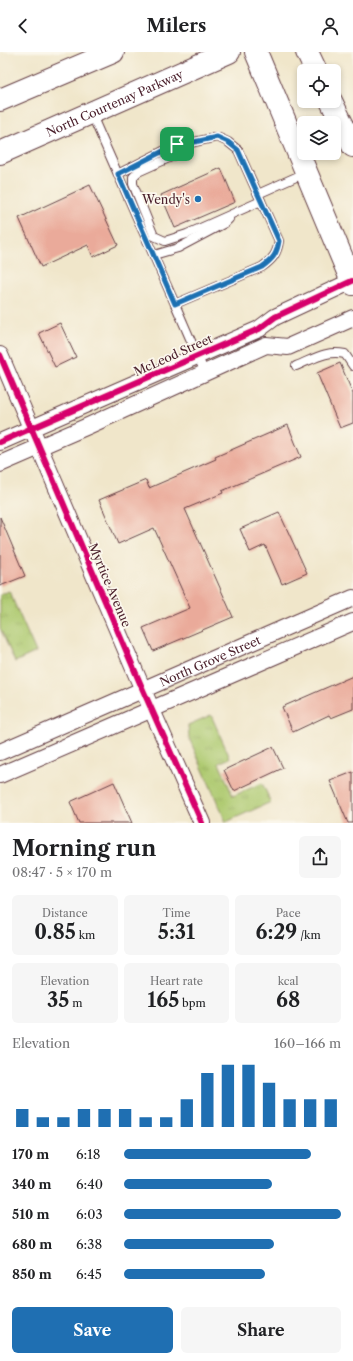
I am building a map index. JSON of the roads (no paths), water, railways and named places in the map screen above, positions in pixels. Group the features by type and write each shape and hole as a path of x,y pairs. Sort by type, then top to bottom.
{"main road":[{"name":"North Courtenay Parkway","path":"0,153 229,52"},
{"path":"256,52 352,282"},
{"path":"307,52 313,64"},
{"path":"0,100 105,54"},
{"path":"334,108 353,146"}],"street":[{"name":"McLeod Street","path":"0,442 259,329 275,316 352,282"},
{"path":"0,464 266,346 288,347 353,318"},
{"name":"Myrtice Avenue","path":"0,355 143,690 202,823"},
{"path":"346,601 351,623"},
{"name":"North Grove Street","path":"0,752 346,601"},
{"name":"North Grove Street","path":"0,775 351,623"},
{"path":"21,743 28,762"}],"lane":[{"path":"91,112 205,372"},
{"path":"118,174 177,144 190,143 217,137 228,142 238,150 260,197 279,241 277,252 270,261 262,267 175,304"},
{"path":"190,143 180,153 138,172 133,177 133,184 154,236 165,241 187,234 232,215 260,197 306,172"},
{"path":"154,255 178,248 225,224 232,215"},
{"path":"296,366 321,355 334,352 344,354 353,366"}],"place":[{"name":"Wendy's","path":"198,199"}]}
